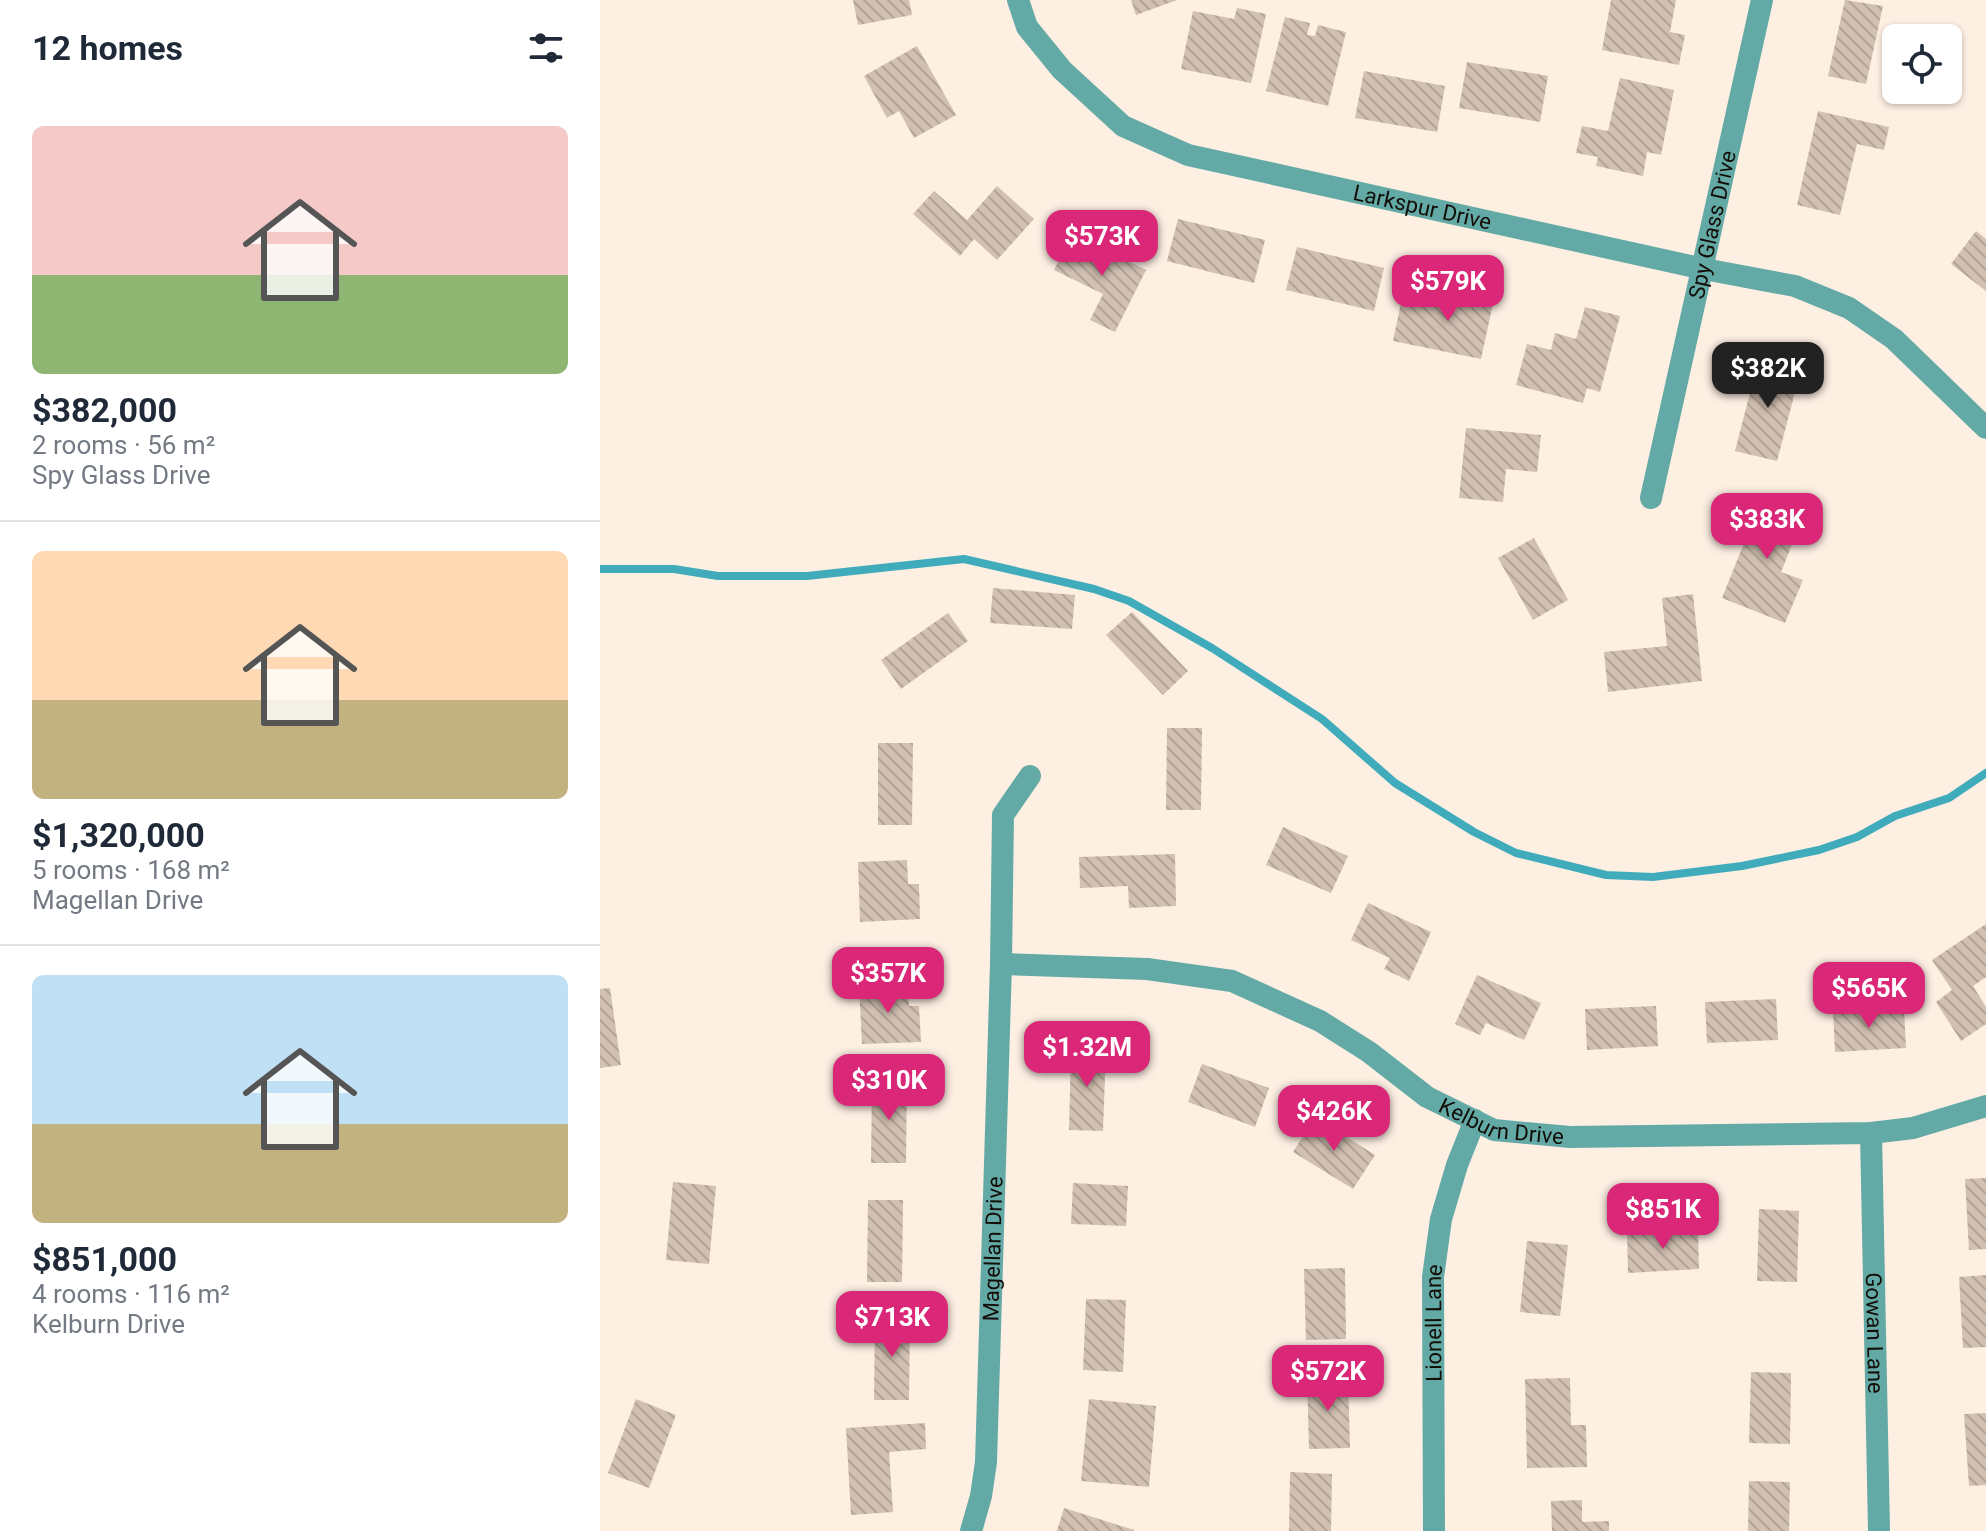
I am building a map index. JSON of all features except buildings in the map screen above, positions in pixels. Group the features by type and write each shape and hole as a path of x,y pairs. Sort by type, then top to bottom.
{"street":[{"name":"Larkspur Drive","path":"1018,0 1027,27 1062,70 1123,126 1188,155 1704,269 1795,286 1849,308 1894,339 1986,428"},
{"name":"Spy Glass Drive","path":"1651,498 1762,0"},
{"name":"Magellan Drive","path":"971,1531 986,1462 1003,815 1030,776"},
{"name":"Kelburn Drive","path":"1001,964 1147,969 1232,981 1320,1021 1369,1052 1427,1097 1494,1130 1570,1137 1871,1133 1913,1128 1986,1106"},
{"name":"Lionell Lane","path":"1434,1531 1433,1277 1441,1219 1457,1165 1475,1120"},
{"name":"Gowan Lane","path":"1871,1133 1879,1531"}],"waterway":[{"path":"600,569 674,569 718,576 807,576 964,559 1094,589 1129,601 1212,648 1322,719 1395,783 1474,832 1516,853 1606,875 1653,877 1742,866 1819,850 1857,837 1895,816 1949,798 1986,773"}]}
